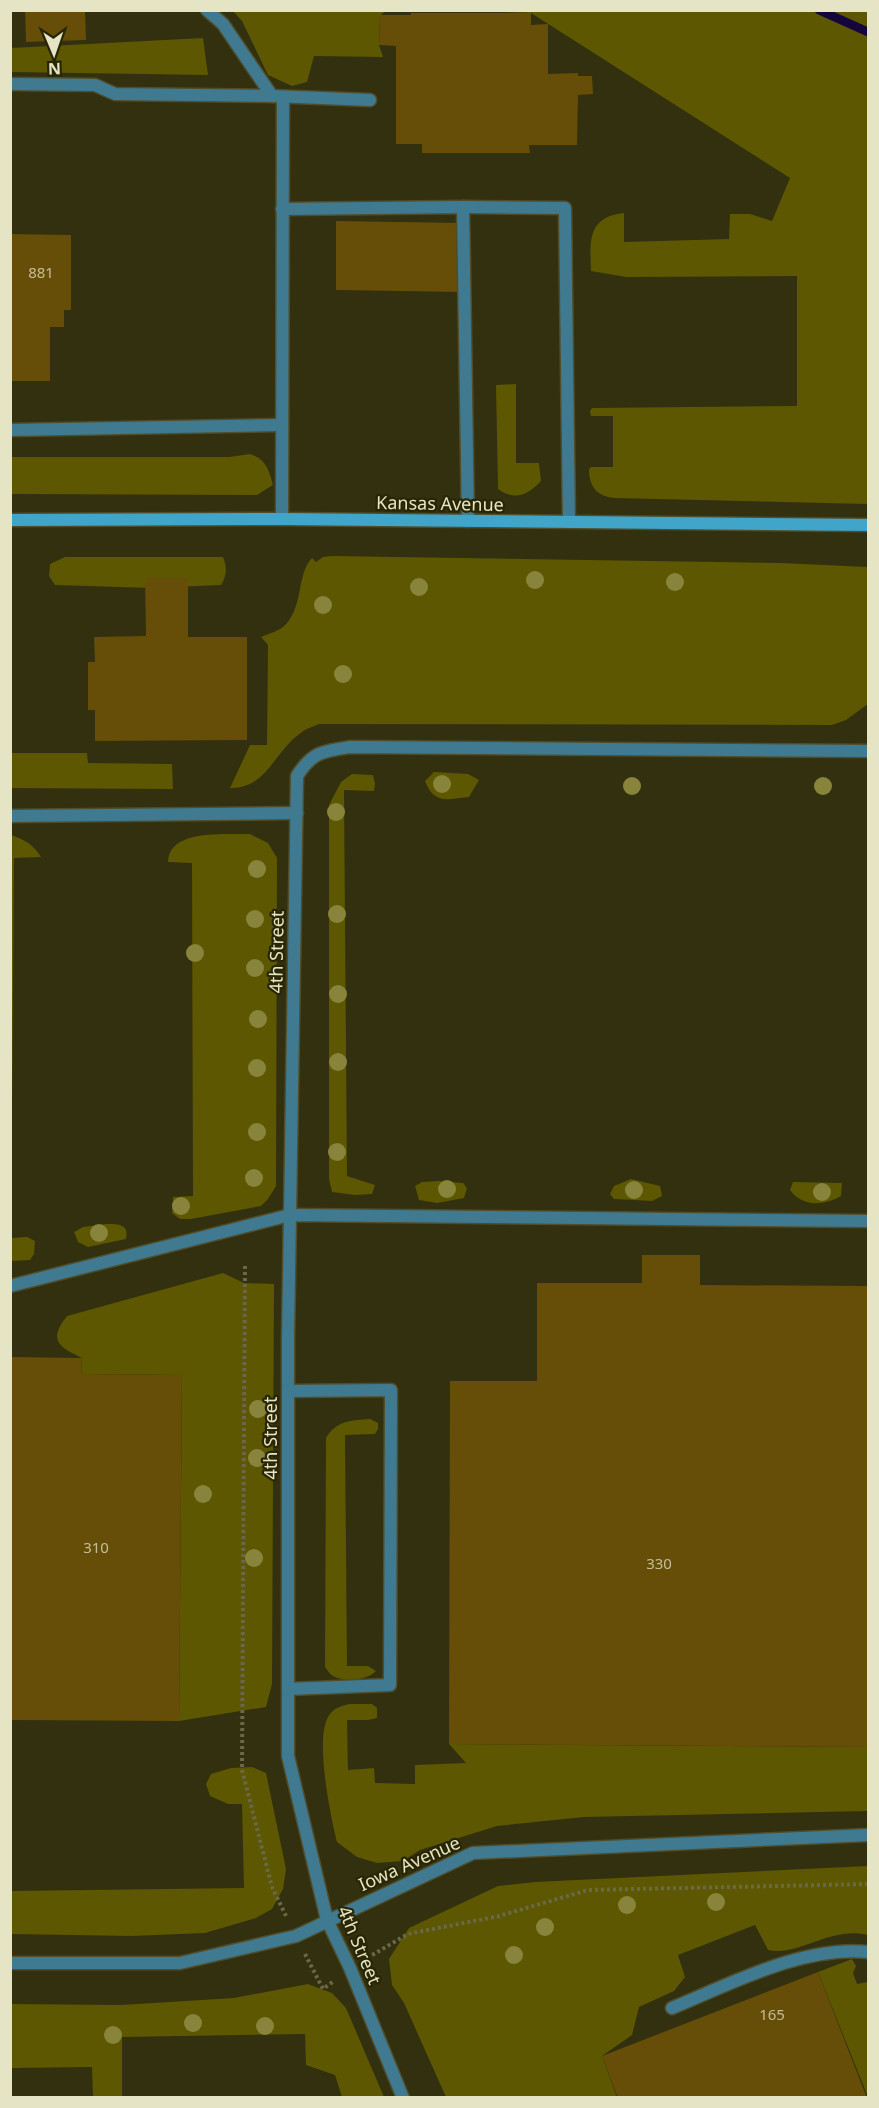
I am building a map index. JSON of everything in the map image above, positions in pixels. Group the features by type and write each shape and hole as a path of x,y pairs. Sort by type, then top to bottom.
{"street":[{"path":"207,10 223,24 277,96 282,208 282,519"},
{"path":"10,84 95,86 115,94 277,96 370,100"},
{"path":"463,207 468,521"},
{"path":"282,208 565,208 569,522"},
{"path":"10,430 282,425"},
{"name":"Kansas Avenue","path":"10,520 282,519 868,525"},
{"name":"4th Street","path":"403,2097 350,1968 327,1920 288,1756 288,1391 297,776 307,761 323,751 350,747 868,751"},
{"path":"10,816 297,813"},
{"path":"10,1286 290,1215 868,1221"},
{"path":"288,1391 391,1390 390,1685 288,1689"},
{"name":"Iowa Avenue","path":"10,1962 180,1963 296,1936 473,1853 868,1834"},
{"path":"672,2008 781,1963 848,1950 868,1952"}],"path":[{"path":"245,1266 242,1770 272,1887 323,1989 350,1968 408,1935 499,1916 588,1890 868,1884"}],"shaded area":[{"path":"233,11 385,11 380,16 379,45 383,57 314,56 307,82 292,86 268,75 242,21"},
{"path":"474,11 868,11 868,504 614,498 595,490 589,469 591,467 613,467 613,416 591,416 592,408 797,406 797,276 626,277 591,271 591,241 597,225 612,215 624,213 624,242 729,239 730,214 750,214 772,221 790,178 531,13"},
{"path":"203,38 208,75 11,72 11,48"},
{"path":"516,384 516,463 539,463 541,481 526,493 510,495 498,489 496,385"},
{"path":"250,454 260,459 266,466 273,485 257,495 11,494 11,457 230,457"},
{"path":"65,557 223,557 226,571 221,585 151,588 55,585 49,576 50,564"},
{"path":"323,557 781,563 868,567 868,704 846,720 832,725 319,724 292,740 262,776 243,787 230,788 250,745 267,745 268,645 261,637 283,627 290,620 304,573 312,558 316,562"},
{"path":"11,753 87,753 88,763 172,764 173,789 11,788"},
{"path":"434,772 468,774 479,780 469,797 443,799 433,794 425,781"},
{"path":"352,774 373,775 375,784 374,791 344,790 347,1176 375,1185 372,1194 355,1195 332,1192 329,1179 329,805 341,782"},
{"path":"214,834 250,834 268,843 277,858 276,1186 261,1206 180,1219 172,1213 173,1197 193,1196 192,863 168,862 171,851 178,843 188,838"},
{"path":"11,835 28,843 41,857 14,858 11,1238"},
{"path":"631,1179 660,1186 662,1196 652,1201 614,1199 610,1194 614,1186"},
{"path":"422,1182 463,1183 467,1188 464,1198 437,1203 419,1200 415,1186"},
{"path":"793,1182 842,1183 841,1196 828,1202 807,1202 795,1196 790,1190"},
{"path":"107,1224 122,1226 126,1230 126,1239 88,1247 78,1242 74,1232 83,1227"},
{"path":"27,1237 35,1241 34,1254 30,1260 11,1261 11,1238"},
{"path":"223,1273 244,1283 274,1284 272,1684 266,1707 179,1721 182,1375 81,1374 82,1358 62,1346 57,1337 61,1324 67,1316"},
{"path":"370,1419 378,1423 375,1434 345,1435 347,1666 368,1666 376,1671 362,1678 340,1679 329,1673 325,1667 326,1438 339,1425 350,1421"},
{"path":"350,1704 372,1704 377,1708 377,1718 347,1720 348,1770 374,1768 375,1783 415,1784 415,1765 466,1763 449,1744 868,1747 868,1811 584,1817 497,1826 420,1850 403,1861 377,1863 357,1857 337,1842 328,1796 323,1757 325,1724 334,1710"},
{"path":"252,1767 266,1773 286,1869 283,1889 272,1909 256,1918 205,1933 132,1936 11,1934 11,1891 244,1888 242,1804 228,1804 210,1796 206,1784 211,1774 231,1768"},
{"path":"868,1866 868,1935 854,1933 791,1949 768,1950 755,1925 678,1955 685,1977 674,1991 639,2007 632,2035 602,2056 617,2097 446,2097 404,2003 392,1985 389,1959 409,1928 498,1886 535,1882"},
{"path":"852,1959 856,1966 853,1973 857,1984 868,1982 868,2097 818,1972"},
{"path":"308,1984 332,1993 346,2008 384,2097 342,2097 335,2075 306,2065 305,2034 122,2037 122,2097 93,2097 92,2067 11,2068 11,2004 121,2005 234,1998"}],"building":[{"path":"25,10 85,10 86,40 26,42"},
{"path":"411,13 531,13 531,25 548,24 548,74 578,73 578,76 592,76 593,94 578,95 577,145 529,145 530,153 422,153 422,144 396,144 396,46 379,45 380,15 411,15"},
{"path":"336,221 463,223 464,292 336,290"},
{"path":"10,234 71,235 71,310 64,310 64,327 50,327 50,381 10,381"},
{"path":"145,578 188,578 188,637 247,637 247,740 95,741 95,710 88,710 88,662 95,662 94,637 146,636"},
{"path":"642,1255 700,1255 700,1285 868,1286 868,1747 449,1744 450,1381 537,1381 537,1283 642,1283"},
{"path":"10,1357 82,1358 81,1374 182,1375 179,1721 10,1720"},
{"path":"818,1972 867,2098 618,2098 602,2056"}],"waterway":[{"path":"819,10 868,32"}]}
